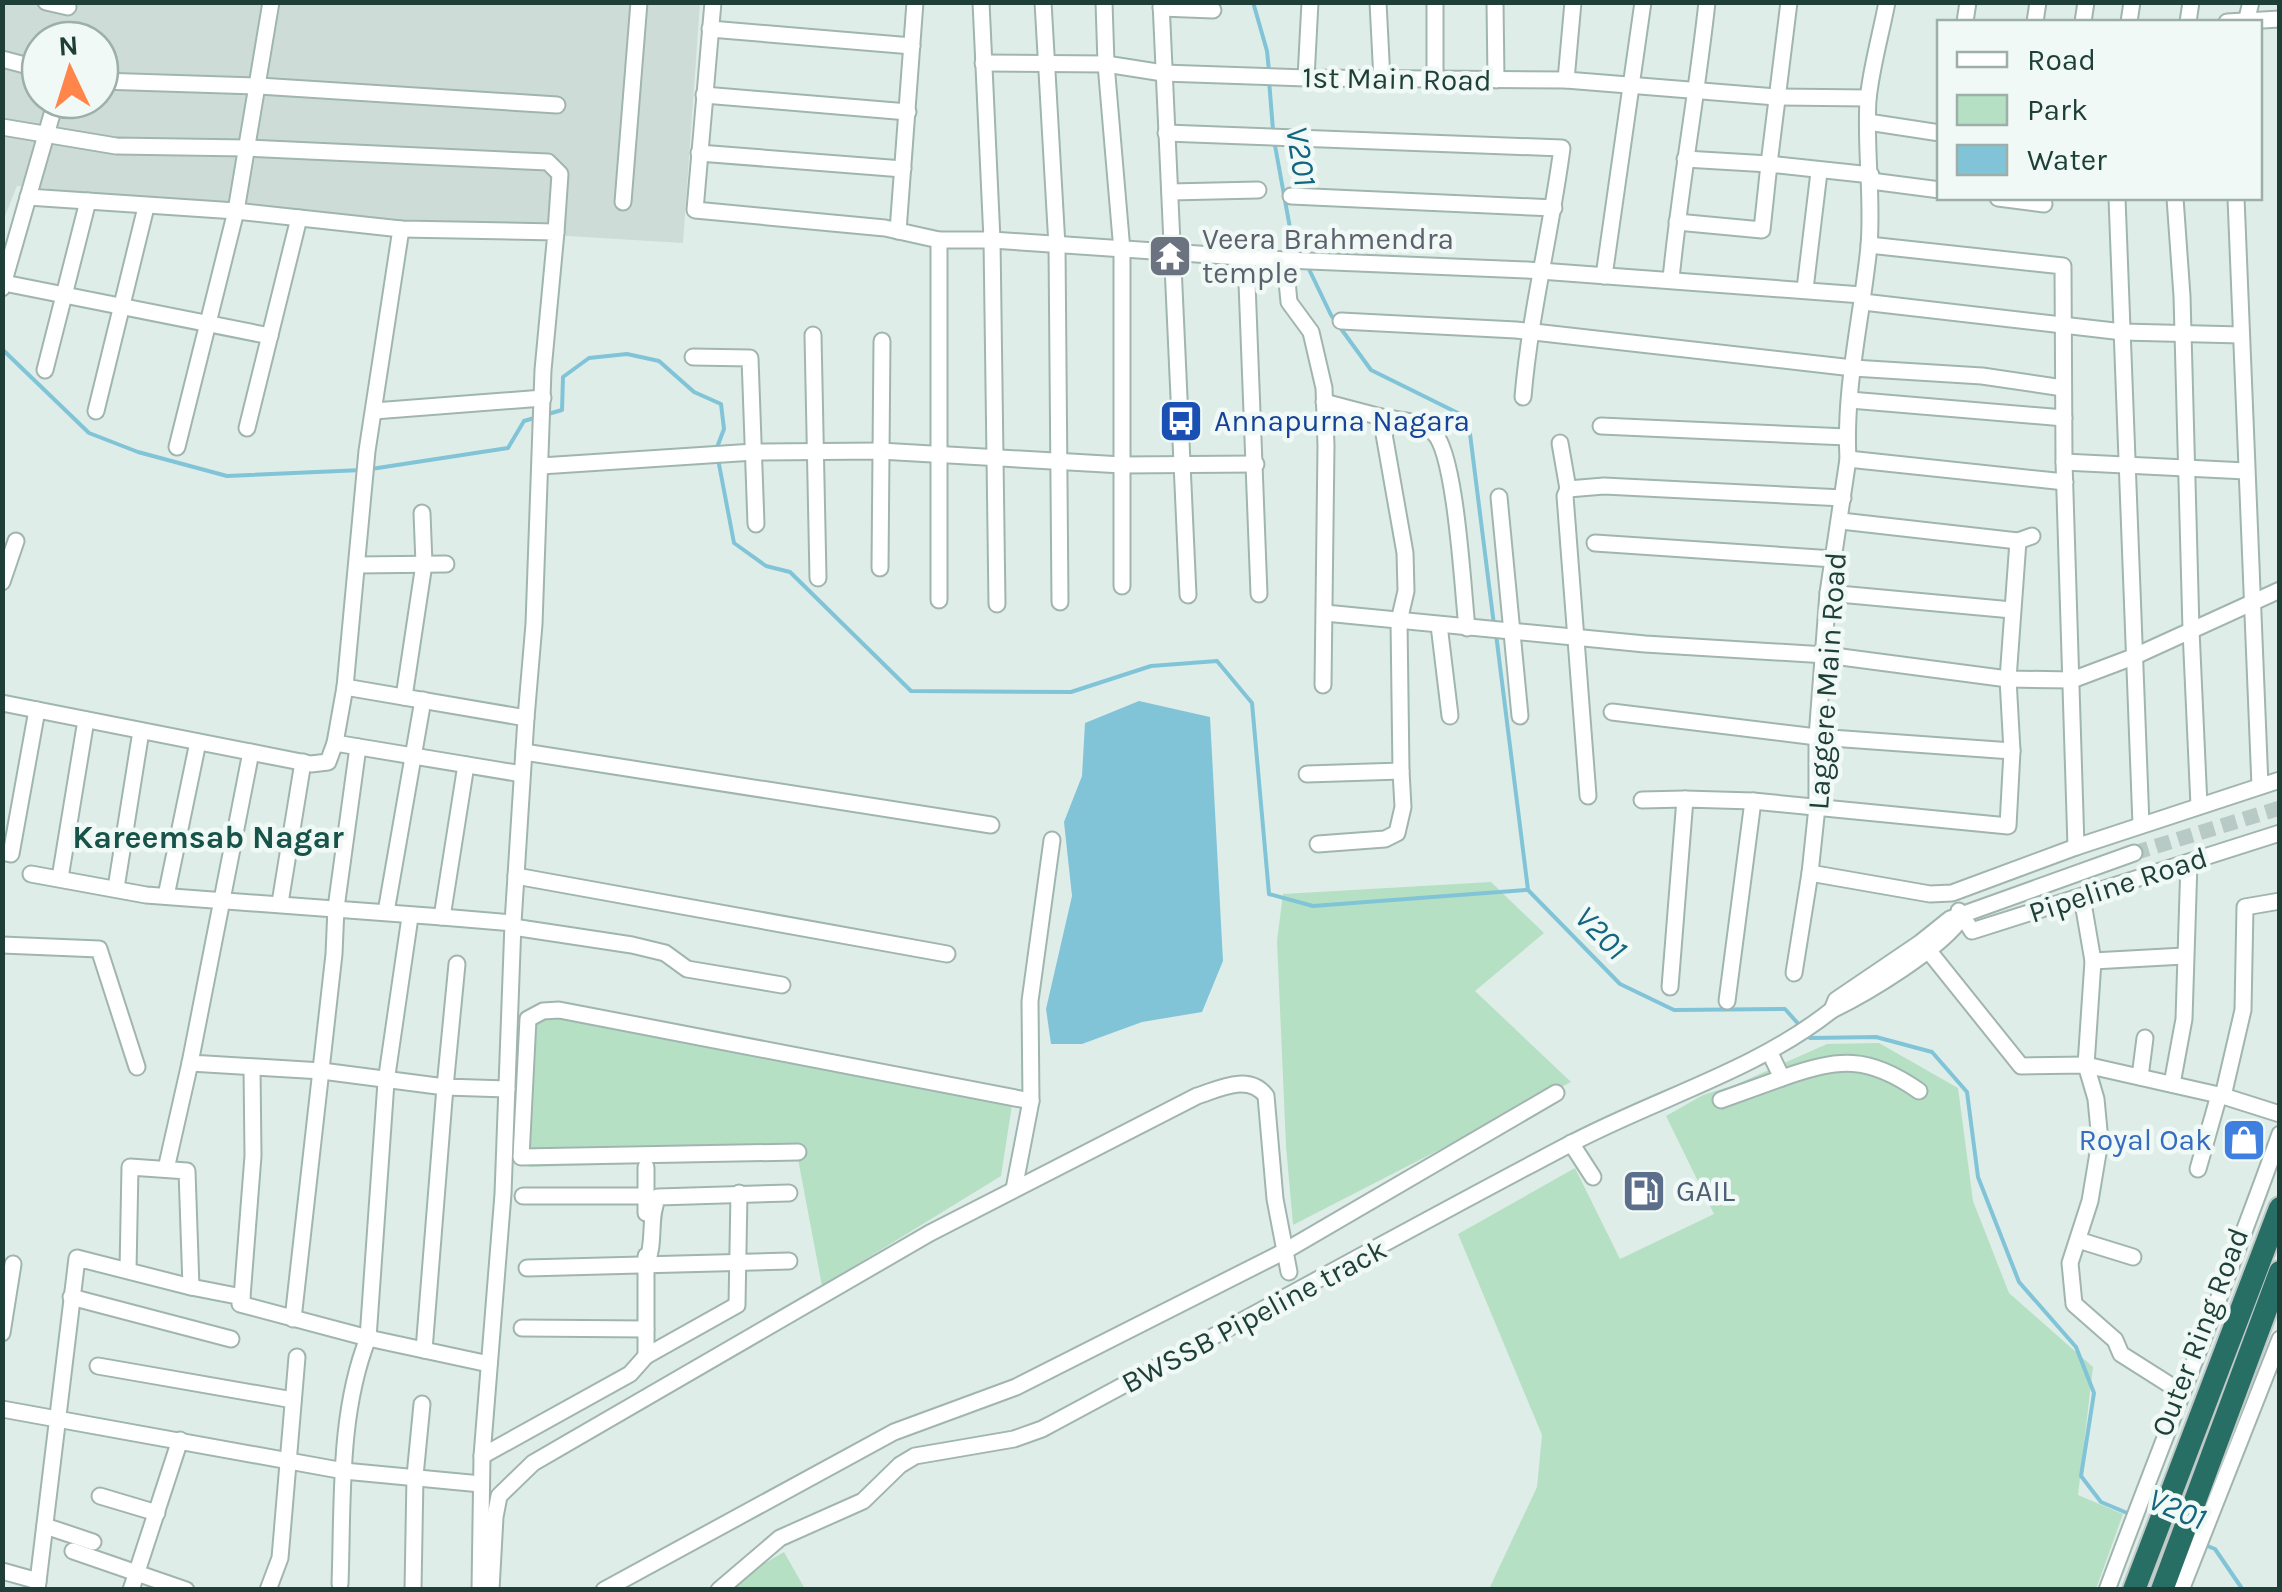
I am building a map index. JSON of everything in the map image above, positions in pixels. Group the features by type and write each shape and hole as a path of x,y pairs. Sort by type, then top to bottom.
{"highway":[{"name":"Outer Ring Road","path":"2134,1590 2280,1208"},
{"name":"Outer Ring Road","path":"2162,1590 2191,1540 2271,1318 2257,1266"},
{"path":"2132,1522 2155,1532"}],"street":[{"path":"46,2 68,7"},
{"path":"177,447 236,211 272,2"},
{"path":"624,202 639,2"},
{"path":"713,2 695,210 898,231 939,240 1671,279 1805,290 2123,332 2240,335"},
{"path":"898,231 915,2"},
{"path":"981,2 992,240 997,604"},
{"path":"1043,2 1058,246 1060,602"},
{"path":"1104,2 1122,250 1122,586"},
{"path":"1306,78 1310,2"},
{"path":"1378,2 1382,80"},
{"path":"1434,2 1436,80"},
{"path":"1495,2 1496,80"},
{"path":"1566,80 1572,2"},
{"path":"1604,276 1644,2"},
{"path":"1671,279 1707,2"},
{"path":"1677,222 1762,230 1789,2"},
{"name":"Laggere Main Road","path":"1794,974 1817,807 1817,737 1828,593 1841,521 1853,368 1869,245 1868,98 1887,2"},
{"path":"1188,595 1162,5 1214,10"},
{"path":"710,29 912,46"},
{"name":"1st Main Road","path":"984,62 1106,64 1163,72 1306,78 1566,80 1776,96 1868,98"},
{"path":"120,82 258,86 557,105"},
{"path":"704,95 908,112"},
{"path":"50,120 3,285 270,336"},
{"path":"1868,122 1937,133"},
{"path":"2,127 116,146 548,162 560,174 542,410 534,624 513,925 503,1194 482,1456 480,1590"},
{"path":"1166,133 1562,148 1543,272 1529,331 1523,397"},
{"path":"699,153 903,170"},
{"path":"1685,159 1769,164 1937,189"},
{"path":"1805,290 1818,172"},
{"path":"1170,192 1258,190"},
{"path":"1291,196 1554,208"},
{"path":"28,197 236,211 401,229 556,232"},
{"path":"2013,200 2044,204"},
{"path":"2117,200 2141,826"},
{"path":"2175,200 2200,806"},
{"path":"2236,200 2260,786"},
{"path":"45,370 88,201"},
{"path":"96,410 146,207"},
{"path":"248,428 299,218"},
{"path":"2,703 303,762 328,762 345,687 366,470 401,229"},
{"path":"939,240 939,600"},
{"path":"1869,245 2063,266 2064,462 2076,847"},
{"path":"1246,257 1259,594"},
{"path":"1299,261 1289,302 1312,332 1324,402 1322,685"},
{"path":"1341,321 1529,331 1853,368 1982,376 2063,388"},
{"path":"813,335 818,578"},
{"path":"880,568 882,341"},
{"path":"693,358 750,358 756,524"},
{"path":"1850,400 2064,418"},
{"path":"1324,402 1411,422 1432,432 1443,446 1452,487 1466,628"},
{"path":"374,410 542,410"},
{"path":"1318,844 1385,839 1397,833 1404,806 1399,621 1406,591 1405,553 1381,417"},
{"path":"1601,426 1847,437"},
{"path":"1560,443 1568,489 1564,496 1588,796"},
{"path":"540,466 754,452 880,451 1122,464 1256,464"},
{"path":"1848,460 2065,482"},
{"path":"2064,462 2246,472"},
{"path":"1568,489 1604,486 1843,498"},
{"path":"1499,497 1520,716"},
{"path":"404,697 424,564 422,513"},
{"path":"1642,800 1753,801 2008,826 2012,610 2025,538 1841,521"},
{"path":"2,582 16,541"},
{"path":"1595,542 1834,559"},
{"path":"356,565 446,564"},
{"path":"1325,613 1574,638 1826,655 2008,679 2072,680 2133,657 2280,590"},
{"path":"1828,593 2012,610"},
{"path":"1439,625 1450,716"},
{"path":"345,687 526,718"},
{"path":"386,912 423,700"},
{"path":"2,852 11,854 37,710"},
{"path":"1612,712 1817,737 2012,751"},
{"path":"60,878 86,720"},
{"path":"116,888 141,731"},
{"path":"166,896 198,742"},
{"path":"335,743 522,774"},
{"path":"294,1319 336,908 358,747"},
{"path":"166,1170 251,752"},
{"path":"524,752 990,825"},
{"path":"280,903 303,762"},
{"path":"442,917 466,764"},
{"path":"1307,774 1402,771"},
{"path":"1810,874 1930,894 1952,893 2076,847 2280,780"},
{"path":"1670,987 1685,799"},
{"path":"1727,1001 1753,801"},
{"name":"Pipeline Road","path":"1962,917 1972,931 2280,832"},
{"path":"1014,1189 1031,1101 1030,1002 1052,840"},
{"path":"1832,1010 1836,1000 1950,919 2134,853"},
{"path":"2172,1084 2184,1019 2189,862"},
{"path":"31,874 166,896 513,925 665,953 687,968 782,985"},
{"path":"516,876 947,954"},
{"path":"1952,893 1962,917"},
{"path":"2082,898 2093,961 2086,1064 2096,1099 2100,1142 2090,1201 2070,1263 2074,1304 2114,1340 2121,1354 2181,1392"},
{"path":"2198,1169 2244,1010 2245,907 2280,901"},
{"path":"340,1584 344,1471 354,1374 368,1338 386,1082 410,917"},
{"path":"1832,1010 1928,950 1953,930 1962,917"},
{"path":"2,945 99,949 137,1067"},
{"path":"1928,950 2022,1066 2086,1064 2280,1114"},
{"path":"2093,961 2184,956"},
{"path":"424,1350 456,964"},
{"path":"798,1152 522,1157 528,1019 544,1011 559,1010 1031,1101"},
{"name":"BWSSB Pipeline track","path":"719,1590 780,1538 863,1501 900,1465 915,1456 1014,1439 1042,1429 1571,1143 1770,1054 1832,1010"},
{"path":"2140,1077 2146,1038"},
{"path":"1770,1054 1782,1078"},
{"path":"190,1063 322,1071 444,1087 507,1089"},
{"path":"1721,1100 1828,1064 1889,1070 1919,1091"},
{"path":"252,1067 253,1156 240,1304 368,1338 489,1364"},
{"path":"491,1590 499,1496 533,1463 930,1234 1198,1096 1251,1084 1266,1096 1276,1199 1289,1272"},
{"path":"604,1590 894,1432 1016,1387 1285,1251 1556,1093"},
{"path":"2107,1590 2181,1392 2257,1266 2280,1134"},
{"path":"1571,1143 1593,1177"},
{"path":"128,1270 130,1167 187,1171 191,1287"},
{"path":"646,1167 646,1356"},
{"path":"646,1265 652,1252 654,1204 658,1198 789,1192"},
{"path":"482,1456 630,1374 646,1356 737,1306 739,1193"},
{"path":"523,1196 646,1196"},
{"path":"2078,1240 2133,1257"},
{"path":"2,1571 37,1585 77,1258 242,1297"},
{"path":"527,1268 788,1261"},
{"path":"2,1333 13,1264"},
{"path":"71,1298 231,1339"},
{"path":"522,1328 646,1329"},
{"path":"2182,1590 2191,1540 2274,1369 2280,1340"},
{"path":"268,1590 280,1558 298,1358"},
{"path":"98,1366 293,1400"},
{"path":"413,1590 415,1476 422,1404"},
{"path":"2,1409 344,1471 481,1484"},
{"path":"132,1590 180,1440"},
{"path":"100,1496 156,1512"},
{"path":"45,1526 93,1542"},
{"path":"73,1551 186,1590"}],"shaded area":[{"path":"3,3 700,3 683,243 551,235 17,186 3,221"}],"green space":[{"path":"1491,882 1544,933 1475,991 1571,1082 1293,1225 1277,941 1283,894"},
{"path":"545,1015 1012,1105 1001,1176 822,1286 798,1159 529,1167 532,1024"},
{"path":"1879,1043 1958,1088 1973,1201 2009,1293 2093,1367 2078,1495 2123,1514 2096,1589 1489,1589 1537,1487 1542,1435 1458,1234 1575,1168 1620,1259 1714,1214 1666,1116 1703,1095 1827,1044"},
{"path":"784,1552 805,1589 719,1590"}],"water":[{"path":"1139,701 1210,717 1223,961 1202,1012 1142,1022 1082,1044 1051,1044 1046,1009 1072,896 1064,822 1082,776 1085,723"}],"waterway":[{"name":"V201","path":"1253,2 1269,71"},
{"name":"V201","path":"1269,80 1273,130"},
{"name":"V201","path":"1274,140 1290,228 1303,256"},
{"name":"V201","path":"1307,265 1331,315 1371,370 1468,418 1494,625"},
{"path":"2,349 89,433 138,452 227,476 362,470"},
{"path":"548,414 562,410 563,377 589,358 627,354 659,361 694,392 721,404 724,429 716,450"},
{"path":"371,469 508,448 524,421 538,417"},
{"path":"718,459 734,543 766,566 790,572 911,691 1071,692 1151,666 1217,661 1252,703 1269,894 1313,906 1526,890"},
{"name":"V201","path":"1496,634 1528,890 1620,984 1674,1010 1785,1009 1802,1028"},
{"name":"V201","path":"1808,1035 1876,1037 1932,1052 1967,1092 1978,1177 2019,1282 2076,1347 2094,1393 2081,1476 2101,1502 2132,1515"},
{"name":"V201","path":"2205,1545 2215,1549 2243,1590"}],"tunnel":[{"path":"2134,853 2280,808"}],"place":[{"name":"Veera Brahmendra temple","path":"1170,256"},
{"name":"Annapurna Nagara","path":"1181,421"},
{"name":"Royal Oak","path":"2244,1140"},
{"name":"GAIL","path":"1644,1191"}],"district":[{"name":"Kareemsab Nagar","path":"208,837"}]}
